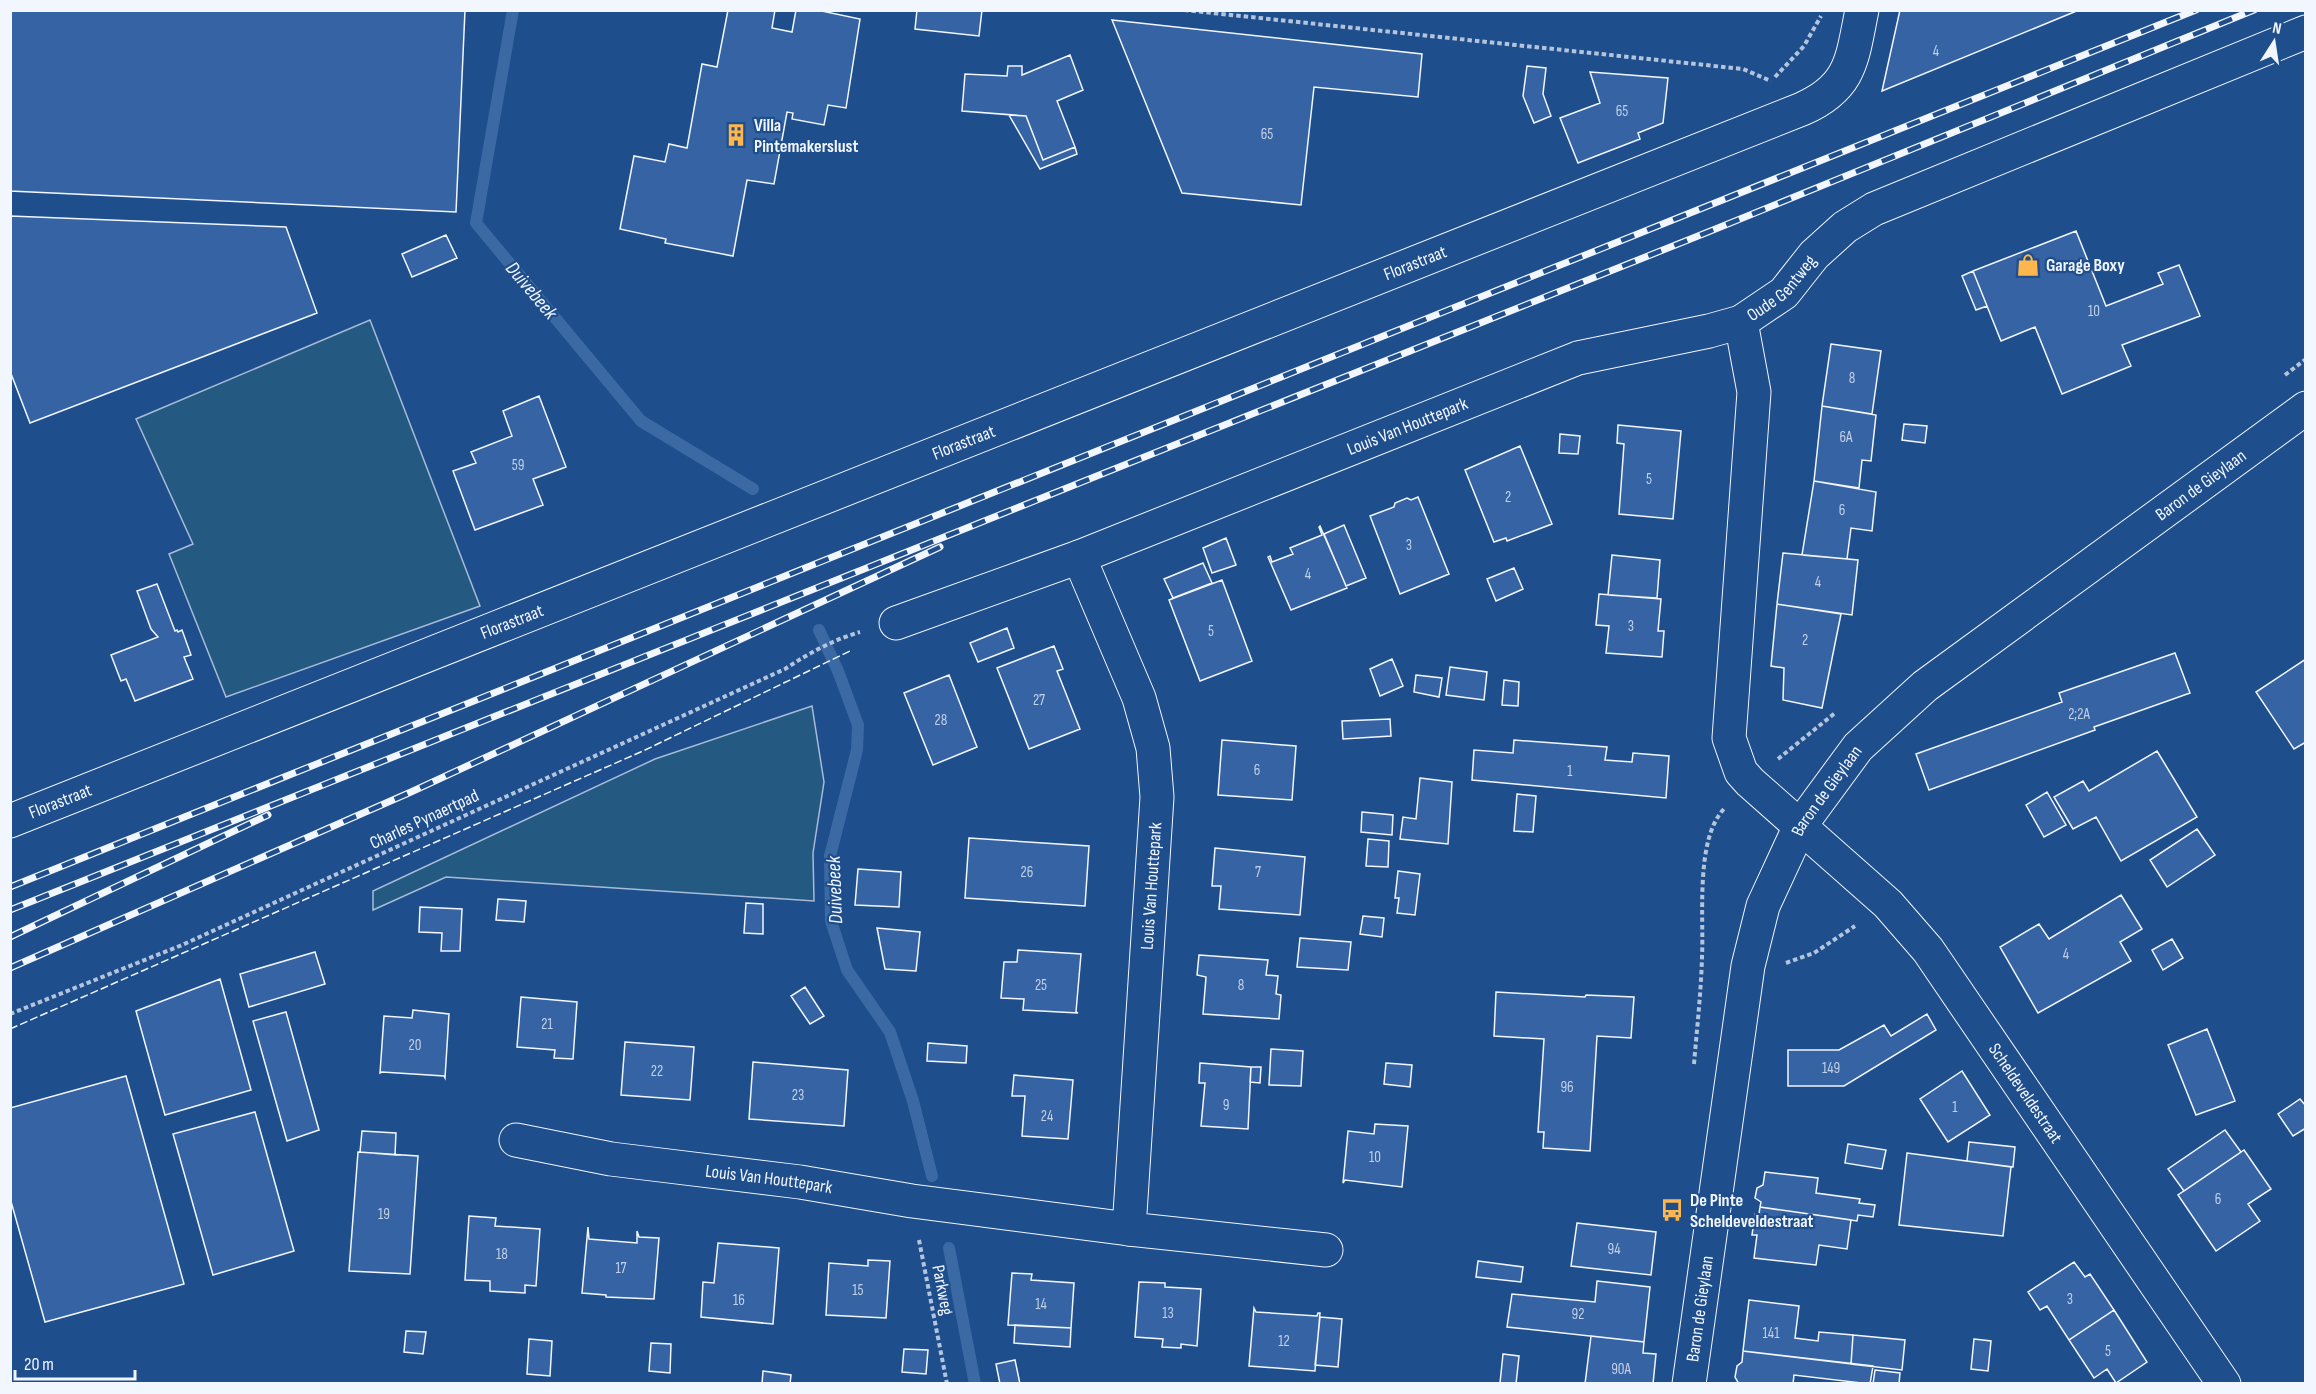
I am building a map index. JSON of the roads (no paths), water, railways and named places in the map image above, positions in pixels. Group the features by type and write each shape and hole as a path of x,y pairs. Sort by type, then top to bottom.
{"street":[{"name":"Florastraat","path":"10,821 1819,102 1835,90 1847,71 1854,52 1862,10"},
{"name":"Oude Gentweg","path":"1800,826 1741,772 1729,738 1754,392 1741,321 1784,293 1814,255 1845,227 1874,209 2306,32"},
{"name":"Louis Van Houttepark","path":"896,623 1079,557 1578,358 1709,331 1741,321"},
{"name":"Baron de Gieylaan","path":"1689,1383 1748,966 1763,906 1800,826 1858,747 1925,686 2306,408"},
{"name":"Louis Van Houttepark","path":"1079,557 1139,698 1153,748 1157,797 1129,1228"},
{"name":"Scheldeveldestraat","path":"1800,826 1888,904 1928,950 2224,1383"},
{"name":"Louis Van Houttepark","path":"516,1140 611,1159 800,1182 912,1201 1326,1250"}],"waterway":[{"name":"Duivebeek","path":"513,10 476,223 641,421 753,489"},
{"name":"Duivebeek","path":"819,630 838,671 858,725 857,750 830,856 831,921 847,970 890,1032 913,1101 932,1176"},
{"name":"Duivebeek","path":"949,1248 975,1384"}],"railway":[{"path":"10,887 2196,10"},
{"path":"10,910 1713,230 2254,10"},
{"path":"10,968 411,792 940,547"},
{"path":"10,937 268,815"}],"place":[{"name":"Villa Pintemakerslust","path":"736,135"},
{"name":"Garage Boxy","path":"2028,265"},
{"name":"De Pinte Scheldeveldestraat","path":"1672,1210"}]}
